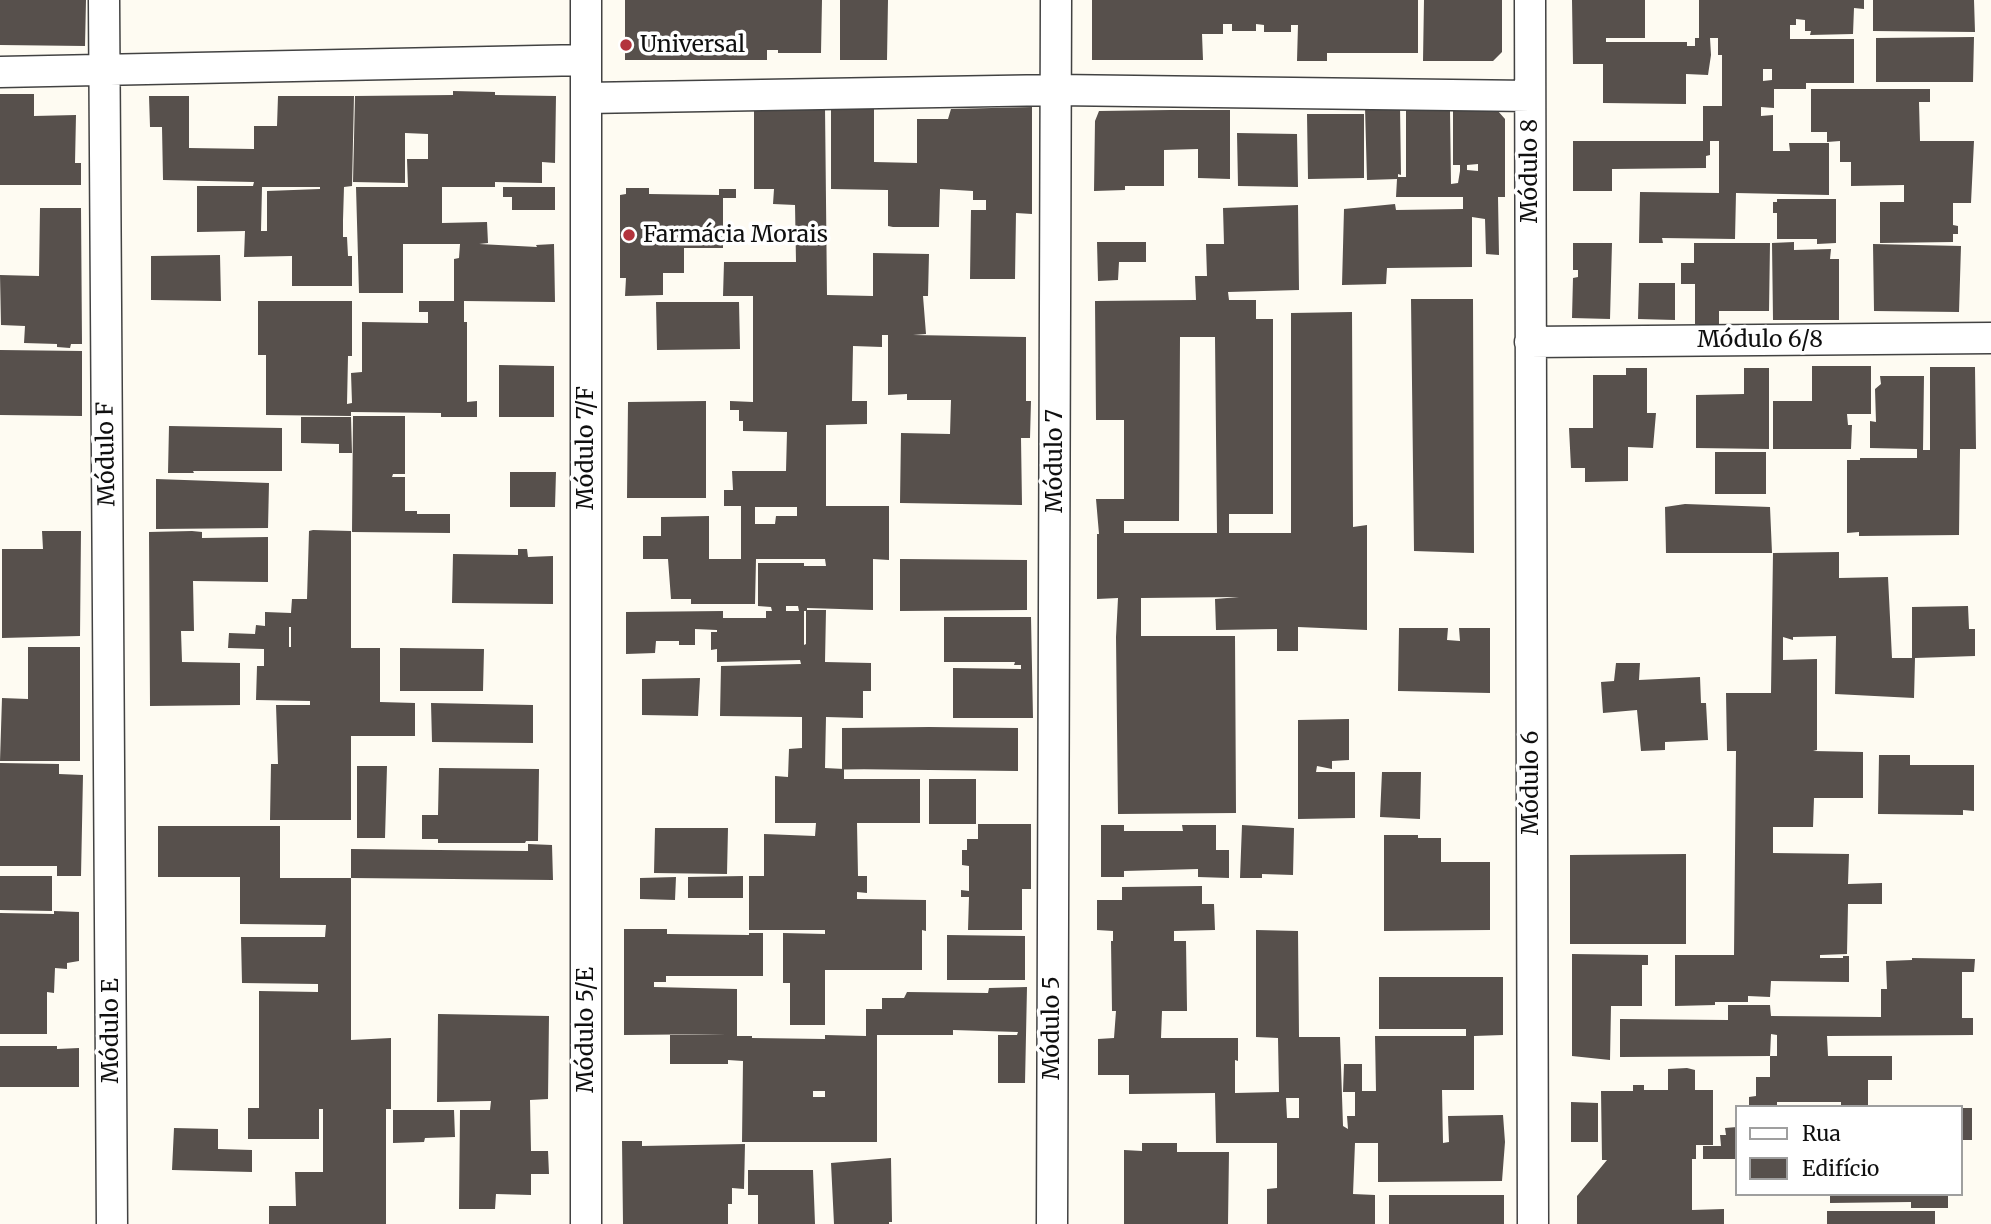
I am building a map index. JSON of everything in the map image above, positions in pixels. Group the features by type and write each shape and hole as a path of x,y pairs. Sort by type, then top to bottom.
{"street":[{"name":"Módulo F","path":"104,0 111,838"},
{"name":"Módulo 7/F","path":"586,0 586,836"},
{"name":"Módulo 7","path":"1053,833 1056,0"},
{"name":"Módulo 8","path":"1530,0 1530,342"},
{"path":"0,72 586,60"},
{"path":"586,98 1056,90 1530,96"},
{"name":"Módulo 6/8","path":"1530,342 1991,338"},
{"name":"Módulo 6","path":"1530,342 1532,1224"},
{"name":"Módulo 5","path":"1052,1224 1053,833"},
{"name":"Módulo 5/E","path":"586,836 586,1224"},
{"name":"Módulo E","path":"111,838 112,1224"}],"building":[{"path":"0,0 86,0 85,46 0,45"},
{"path":"625,0 822,0 821,53 778,53 778,50 767,50 767,60 625,60"},
{"path":"840,0 888,0 887,60 840,60"},
{"path":"1092,0 1418,0 1418,53 1327,53 1327,61 1297,61 1298,25 1291,25 1291,32 1264,32 1264,25 1256,24 1256,31 1232,31 1232,24 1223,24 1223,34 1202,34 1203,60 1092,60"},
{"path":"1424,0 1502,0 1502,52 1493,61 1423,61"},
{"path":"1572,0 1645,0 1645,38 1606,38 1606,42 1687,42 1687,46 1695,46 1695,38 1699,38 1699,0 1864,0 1864,9 1854,8 1853,34 1810,35 1811,31 1805,31 1805,20 1796,19 1796,25 1790,25 1790,39 1854,39 1854,83 1806,83 1806,89 1774,89 1774,108 1761,107 1761,116 1773,115 1773,151 1790,151 1789,143 1829,143 1829,195 1736,193 1735,239 1662,238 1663,243 1639,243 1640,192 1719,193 1719,141 1710,141 1706,168 1612,169 1612,191 1573,191 1573,141 1703,141 1703,106 1722,106 1722,55 1718,55 1718,38 1710,38 1708,75 1686,74 1686,104 1603,103 1603,64 1573,64","holes":["1763,69 1772,69 1772,80 1763,81"]},
{"path":"1873,0 1974,0 1975,32 1873,31"},
{"path":"1974,37 1973,82 1876,82 1876,38"},
{"path":"1811,89 1930,89 1930,102 1919,102 1920,141 1974,141 1971,203 1953,203 1953,225 1958,226 1958,234 1953,234 1953,242 1880,243 1880,202 1904,202 1904,185 1851,186 1851,162 1840,162 1840,141 1827,142 1827,132 1811,132"},
{"path":"453,91 556,96 555,163 542,162 542,183 495,182 495,187 442,187 442,223 487,222 488,243 479,244 537,247 536,245 554,244 555,302 464,301 464,322 467,322 467,402 477,401 477,417 441,417 441,413 351,412 351,416 266,415 266,355 258,355 258,301 352,301 352,356 348,356 347,404 352,403 351,373 362,372 362,322 428,323 428,312 419,312 419,301 454,301 454,259 459,258 460,244 403,244 403,293 359,293 356,187 408,187 407,159 428,159 428,134 405,133 405,183 353,182 355,96 453,95"},
{"path":"0,94 34,94 34,116 76,115 75,163 81,163 81,185 0,185"},
{"path":"149,96 189,96 189,148 254,149 254,126 277,126 278,96 354,96 352,186 344,187 343,220 343,237 347,237 348,256 352,256 352,286 292,286 292,256 244,257 245,231 197,232 197,186 253,186 254,182 163,180 162,127 150,127","holes":["262,187 320,187 267,191 267,231 261,231"]},
{"path":"1400,106 1401,175 1398,174 1398,177 1406,177 1406,109 1450,110 1451,184 1458,183 1460,171 1460,165 1453,165 1453,111 1497,110 1505,119 1505,197 1498,197 1499,255 1486,254 1485,219 1472,217 1472,267 1387,268 1386,284 1342,285 1344,209 1395,204 1396,210 1463,209 1463,197 1396,197 1397,179 1367,180 1365,107","holes":["1478,164 1478,171 1467,170 1467,165"]},
{"path":"779,107 825,107 827,295 873,296 873,253 929,254 928,296 923,296 926,334 913,335 1026,337 1026,401 1031,401 1030,438 1021,438 1022,505 900,503 901,433 950,434 951,400 907,400 907,394 888,395 888,335 882,335 882,347 853,346 852,401 867,401 867,424 826,425 826,506 889,506 889,560 873,559 873,610 807,608 826,610 825,662 871,663 871,691 863,691 863,718 826,717 825,768 844,769 844,779 920,779 920,823 857,823 858,876 867,876 867,893 857,892 857,899 926,900 926,931 922,930 922,970 825,970 825,1025 790,1025 790,983 783,983 783,933 825,934 825,930 749,930 749,876 764,876 764,834 815,836 816,823 775,823 775,776 788,777 789,749 802,748 802,717 720,716 721,666 801,664 800,660 717,662 717,649 711,650 711,632 717,630 695,629 695,645 679,645 679,641 656,641 655,653 626,654 626,612 723,611 723,618 766,618 766,611 772,611 771,607 758,606 758,563 826,566 825,559 756,559 755,604 691,604 691,599 671,599 668,559 643,559 643,536 661,536 661,517 709,516 709,559 741,559 741,506 724,506 724,490 733,490 732,471 786,471 787,432 743,431 739,410 730,410 730,401 753,402 753,296 723,296 724,262 796,262 795,205 773,204 774,189 754,189 754,111 778,110","holes":["755,507 797,507 797,516 776,516 775,524 755,524","786,606 798,606 799,611 786,611","804,611 806,611 806,644 804,645"]},
{"path":"1032,107 1032,214 1016,213 1015,279 970,279 971,210 986,210 986,200 973,200 973,191 940,189 939,227 893,227 888,226 888,190 831,189 831,109 874,109 874,162 917,163 917,119 948,119 951,109"},
{"path":"1230,110 1230,179 1198,178 1198,149 1164,150 1164,186 1125,186 1125,190 1094,191 1095,121 1099,111"},
{"path":"1307,114 1364,114 1364,178 1308,179"},
{"path":"1237,133 1297,134 1298,187 1238,186"},
{"path":"503,187 555,187 555,210 512,210 512,197 503,197"},
{"path":"626,188 649,188 649,194 719,195 719,189 736,189 736,198 723,198 723,248 684,248 684,273 663,273 663,295 625,296 626,278 620,278 620,195 626,194"},
{"path":"1777,199 1836,199 1836,243 1817,244 1817,239 1777,239 1777,213 1773,213 1773,202 1777,202"},
{"path":"1298,205 1299,290 1228,292 1229,300 1256,300 1256,319 1273,319 1273,514 1229,514 1229,533 1291,533 1291,313 1352,312 1353,527 1367,525 1367,630 1298,627 1298,651 1277,651 1277,629 1216,630 1215,599 1239,597 1141,598 1141,636 1235,636 1236,813 1118,814 1118,598 1097,599 1099,534 1096,499 1124,499 1124,420 1096,420 1095,301 1196,300 1195,276 1207,276 1206,244 1224,244 1223,208","holes":["1180,337 1215,337 1217,533 1124,533 1124,521 1179,521"]},
{"path":"40,208 81,208 82,344 71,344 70,348 57,347 57,344 24,343 25,326 1,325 0,275 39,276"},
{"path":"1097,242 1146,242 1146,262 1119,262 1118,280 1098,281"},
{"path":"1794,242 1794,250 1831,249 1830,259 1839,259 1839,320 1773,320 1772,243"},
{"path":"1573,243 1612,243 1610,319 1572,318 1573,278 1578,277 1578,270 1573,270"},
{"path":"1694,243 1770,243 1769,311 1719,311 1719,324 1695,324 1695,284 1681,284 1681,263 1694,263"},
{"path":"1873,244 1961,246 1959,312 1874,311"},
{"path":"220,255 221,301 151,300 151,256"},
{"path":"1639,283 1675,283 1675,320 1638,319"},
{"path":"1411,299 1473,299 1474,553 1414,551"},
{"path":"656,302 739,302 740,349 657,350"},
{"path":"0,350 82,351 82,416 0,415"},
{"path":"499,365 554,366 554,417 499,417"},
{"path":"1812,366 1871,366 1871,414 1847,414 1848,425 1852,425 1851,449 1773,449 1773,401 1812,401"},
{"path":"1930,367 1975,367 1976,449 1960,449 1959,535 1859,536 1859,532 1847,533 1847,460 1917,458 1917,449 1870,448 1870,421 1876,422 1875,389 1881,384 1880,376 1924,376 1923,450 1930,450"},
{"path":"1626,368 1647,368 1647,413 1656,413 1653,448 1628,447 1628,481 1585,482 1585,468 1571,468 1569,428 1593,428 1593,375 1626,375"},
{"path":"1744,368 1769,368 1769,449 1696,448 1696,395 1744,394"},
{"path":"706,401 706,498 627,498 628,402"},
{"path":"353,416 405,416 405,474 393,474 392,477 405,477 405,511 417,511 417,514 450,514 450,533 352,532"},
{"path":"301,417 351,417 352,453 339,453 339,444 301,443"},
{"path":"169,426 282,428 282,471 168,473"},
{"path":"1715,452 1766,452 1766,494 1715,494"},
{"path":"510,472 556,472 555,507 510,507"},
{"path":"156,479 269,483 268,528 156,529"},
{"path":"1685,504 1770,507 1772,553 1666,553 1665,507"},
{"path":"42,531 81,531 80,636 2,638 2,549 43,549"},
{"path":"309,531 351,531 351,648 380,648 380,702 415,703 415,736 351,736 351,820 270,820 271,764 278,764 276,705 310,705 310,701 256,700 257,666 264,666 264,649 228,648 229,633 255,634 256,625 265,626 265,612 291,613 292,599 307,599","holes":["289,627 291,647 289,647"]},
{"path":"149,532 202,532 202,538 268,537 268,582 193,581 194,631 181,631 182,662 240,663 240,705 150,706"},
{"path":"518,549 527,549 528,557 553,556 553,604 452,603 453,554 518,555"},
{"path":"1839,552 1839,578 1888,577 1892,658 1912,658 1912,607 1968,606 1969,629 1975,629 1975,656 1915,658 1914,698 1835,694 1836,636 1793,637 1793,640 1783,637 1783,660 1817,659 1817,750 1813,751 1863,752 1863,798 1814,798 1813,827 1773,827 1773,853 1849,854 1848,884 1882,883 1882,904 1848,904 1847,954 1820,955 1820,958 1849,956 1849,982 1771,981 1770,997 1748,996 1748,1002 1675,1006 1675,955 1734,955 1736,751 1727,751 1726,693 1771,693 1773,553"},
{"path":"900,559 1027,560 1027,610 900,611"},
{"path":"944,617 1031,617 1033,718 953,718 953,668 1021,669 1021,665 1014,665 1015,662 944,662"},
{"path":"1399,628 1448,628 1447,640 1460,641 1459,628 1490,628 1490,693 1398,691"},
{"path":"28,647 80,647 80,761 0,761 2,698 28,699"},
{"path":"400,648 484,649 483,691 400,691"},
{"path":"1616,663 1640,663 1639,680 1700,677 1701,703 1706,703 1708,740 1665,742 1665,750 1641,751 1637,710 1603,713 1601,682 1614,681"},
{"path":"700,678 698,716 642,715 642,679"},
{"path":"431,703 533,705 533,743 432,742"},
{"path":"1349,719 1349,760 1332,761 1332,769 1317,766 1316,772 1355,772 1355,818 1298,819 1298,720"},
{"path":"842,728 1018,728 1018,771 842,769"},
{"path":"1879,755 1910,755 1910,765 1974,765 1974,811 1963,810 1963,815 1878,814"},
{"path":"0,763 59,764 59,774 83,775 81,876 57,876 57,866 0,866"},
{"path":"357,766 387,766 385,838 357,838"},
{"path":"439,768 539,769 538,841 438,843 438,839 422,839 422,815 438,815"},
{"path":"1382,772 1421,772 1420,819 1380,817"},
{"path":"929,779 976,779 976,824 929,824"},
{"path":"978,824 1031,824 1031,889 1022,889 1022,930 968,930 969,897 961,897 961,890 969,891 969,866 962,865 962,850 967,850 967,839 978,839"},
{"path":"1101,825 1124,825 1124,831 1183,831 1182,825 1216,825 1216,850 1229,850 1229,878 1198,877 1198,869 1124,871 1124,877 1101,877"},
{"path":"1242,825 1294,828 1293,875 1262,874 1262,878 1240,878"},
{"path":"158,826 280,826 280,878 351,878 351,1040 391,1038 391,1109 386,1109 386,1224 269,1224 269,1206 296,1206 295,1172 323,1172 323,1109 319,1109 319,1139 248,1139 248,1108 259,1108 259,991 318,992 318,984 242,983 241,937 325,937 326,925 240,924 240,877 158,877"},
{"path":"655,828 728,828 727,874 654,873"},
{"path":"1384,835 1441,838 1441,862 1490,862 1490,930 1384,931"},
{"path":"528,844 552,845 553,880 351,878 351,849 528,851"},
{"path":"1686,854 1686,944 1570,944 1570,855"},
{"path":"0,876 52,876 52,911 0,910"},
{"path":"743,876 743,898 688,898 688,877"},
{"path":"676,877 675,900 640,899 640,878"},
{"path":"1202,886 1202,904 1214,904 1215,930 1174,931 1174,941 1186,941 1187,1011 1162,1011 1161,1038 1238,1038 1235,1093 1279,1092 1278,1038 1256,1037 1256,930 1298,931 1299,1037 1340,1037 1343,1126 1348,1129 1347,1116 1355,1116 1355,1092 1343,1092 1344,1064 1362,1064 1362,1091 1376,1091 1375,1036 1466,1036 1466,1029 1379,1029 1379,977 1503,977 1503,1035 1474,1036 1474,1090 1442,1090 1443,1143 1449,1142 1448,1116 1503,1115 1505,1142 1502,1181 1378,1182 1378,1143 1355,1143 1353,1194 1375,1195 1375,1224 1267,1224 1267,1189 1277,1188 1277,1143 1216,1143 1215,1093 1129,1094 1129,1075 1098,1075 1098,1039 1114,1038 1116,1011 1112,1011 1113,931 1097,930 1097,900 1122,900 1122,887","holes":["1286,1098 1299,1098 1299,1118 1287,1118"]},
{"path":"54,911 79,912 79,961 67,963 67,969 55,968 54,993 47,992 47,1034 0,1034 0,913 54,914"},
{"path":"624,929 667,929 667,934 763,933 763,976 666,976 666,982 654,982 654,987 737,989 737,1036 825,1039 825,1035 866,1036 866,1009 882,1009 882,998 904,998 907,992 988,993 989,988 1027,987 1025,1083 998,1083 998,1035 1017,1035 1018,1032 953,1030 953,1035 877,1035 877,1142 742,1142 743,1061 728,1060 728,1064 670,1064 670,1035 726,1034 624,1035","holes":["813,1091 825,1091 825,1097 813,1097"]},
{"path":"947,935 1025,936 1025,980 947,980"},
{"path":"1572,954 1648,955 1648,965 1642,965 1642,1006 1611,1006 1610,1060 1572,1056"},
{"path":"1912,958 1975,959 1974,972 1962,972 1962,1018 1973,1018 1973,1035 1827,1036 1828,1056 1892,1056 1892,1080 1868,1080 1868,1105 1841,1105 1841,1102 1777,1102 1777,1105 1749,1105 1749,1097 1756,1096 1756,1077 1770,1077 1770,1056 1620,1057 1620,1019 1728,1020 1728,1005 1770,1005 1771,1016 1881,1017 1881,989 1887,989 1886,961","holes":["1771,1034 1777,1035 1777,1056 1770,1056"]},
{"path":"438,1014 549,1016 548,1099 530,1100 531,1151 548,1151 549,1174 531,1174 531,1195 496,1194 495,1209 459,1209 460,1110 490,1110 491,1101 437,1102"},
{"path":"0,1046 79,1048 79,1087 0,1087"},
{"path":"1668,1069 1695,1070 1695,1090 1713,1090 1713,1145 1696,1145 1696,1159 1692,1159 1692,1210 1724,1209 1724,1224 1577,1224 1577,1196 1607,1160 1602,1160 1601,1091 1633,1091 1633,1085 1644,1085 1644,1090 1668,1090"},
{"path":"1571,1102 1598,1103 1598,1142 1571,1142"},
{"path":"1963,1108 1972,1108 1972,1140 1963,1140"},
{"path":"393,1110 454,1110 455,1137 393,1143"},
{"path":"1736,1127 1736,1159 1703,1159 1703,1146 1721,1146 1720,1135 1726,1135 1725,1128"},
{"path":"174,1128 218,1129 218,1149 252,1150 252,1172 172,1170"},
{"path":"622,1141 642,1141 642,1146 745,1144 744,1189 732,1188 732,1204 728,1204 728,1224 623,1224"},
{"path":"1142,1143 1177,1143 1177,1152 1229,1152 1228,1224 1124,1224 1124,1150 1142,1151"},
{"path":"891,1158 892,1222 834,1224 831,1163"},
{"path":"748,1170 813,1170 815,1224 758,1224 758,1195 748,1195"},
{"path":"1389,1195 1504,1195 1504,1224 1389,1224"},
{"path":"1830,1196 1948,1196 1948,1208 1911,1208 1911,1202 1830,1203"},
{"path":"1827,1211 1935,1211 1935,1224 1827,1224"}],"place":[{"name":"Universal","path":"626,45"},
{"name":"Farmácia Morais","path":"629,235"}]}
